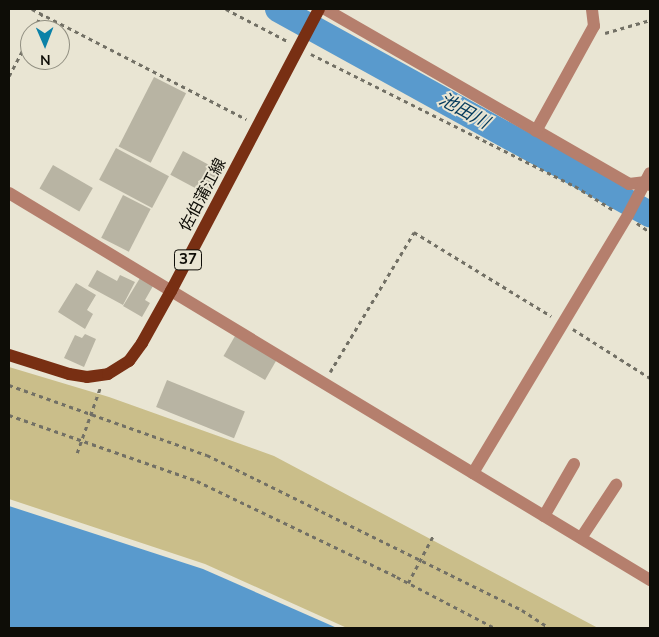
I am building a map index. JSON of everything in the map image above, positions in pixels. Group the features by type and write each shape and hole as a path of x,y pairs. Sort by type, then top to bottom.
{"main road":[{"name":"佐伯蒲江線","path":"9,355 69,374 87,377 108,374 123,366 136,353 171,292 299,45 320,11"}],"street":[{"path":"536,131 594,26 592,9"},
{"path":"320,11 629,184 648,181"},
{"path":"473,473 648,181"},
{"path":"9,193 650,580"},
{"path":"544,516 574,464"},
{"path":"581,538 616,485"}],"path":[{"path":"32,9 258,125"},
{"path":"226,9 574,186 627,217"},
{"path":"39,20 42,14"},
{"path":"592,30 602,34 650,20"},
{"path":"9,76 20,55"},
{"path":"324,383 414,232 650,378"},
{"path":"9,384 207,455 522,610 550,628"},
{"path":"78,453 101,386"},
{"path":"9,415 197,481 408,583 495,628"},
{"path":"408,583 434,534"}],"shaded area":[{"path":"9,367 109,397 274,456 598,628 347,628 205,564 9,499"}],"water":[{"path":"9,506 203,569 337,628 9,628"}],"building":[{"path":"154,77 186,93 151,163 119,146"},
{"path":"116,148 169,176 152,208 99,180"},
{"path":"183,151 222,172 209,195 170,175"},
{"path":"53,165 93,188 79,211 40,188"},
{"path":"123,195 151,209 129,252 101,238"},
{"path":"97,270 117,281 120,275 135,282 123,305 88,286"},
{"path":"140,278 153,286 145,300 150,303 142,317 123,306"},
{"path":"76,283 96,295 87,310 93,314 85,329 58,312"},
{"path":"85,334 96,339 84,367 64,358 75,335 82,338"},
{"path":"235,336 277,360 265,380 224,356"},
{"path":"167,380 245,411 234,438 156,407"}],"waterway":[{"name":"池田川","path":"278,9 650,214"}]}
